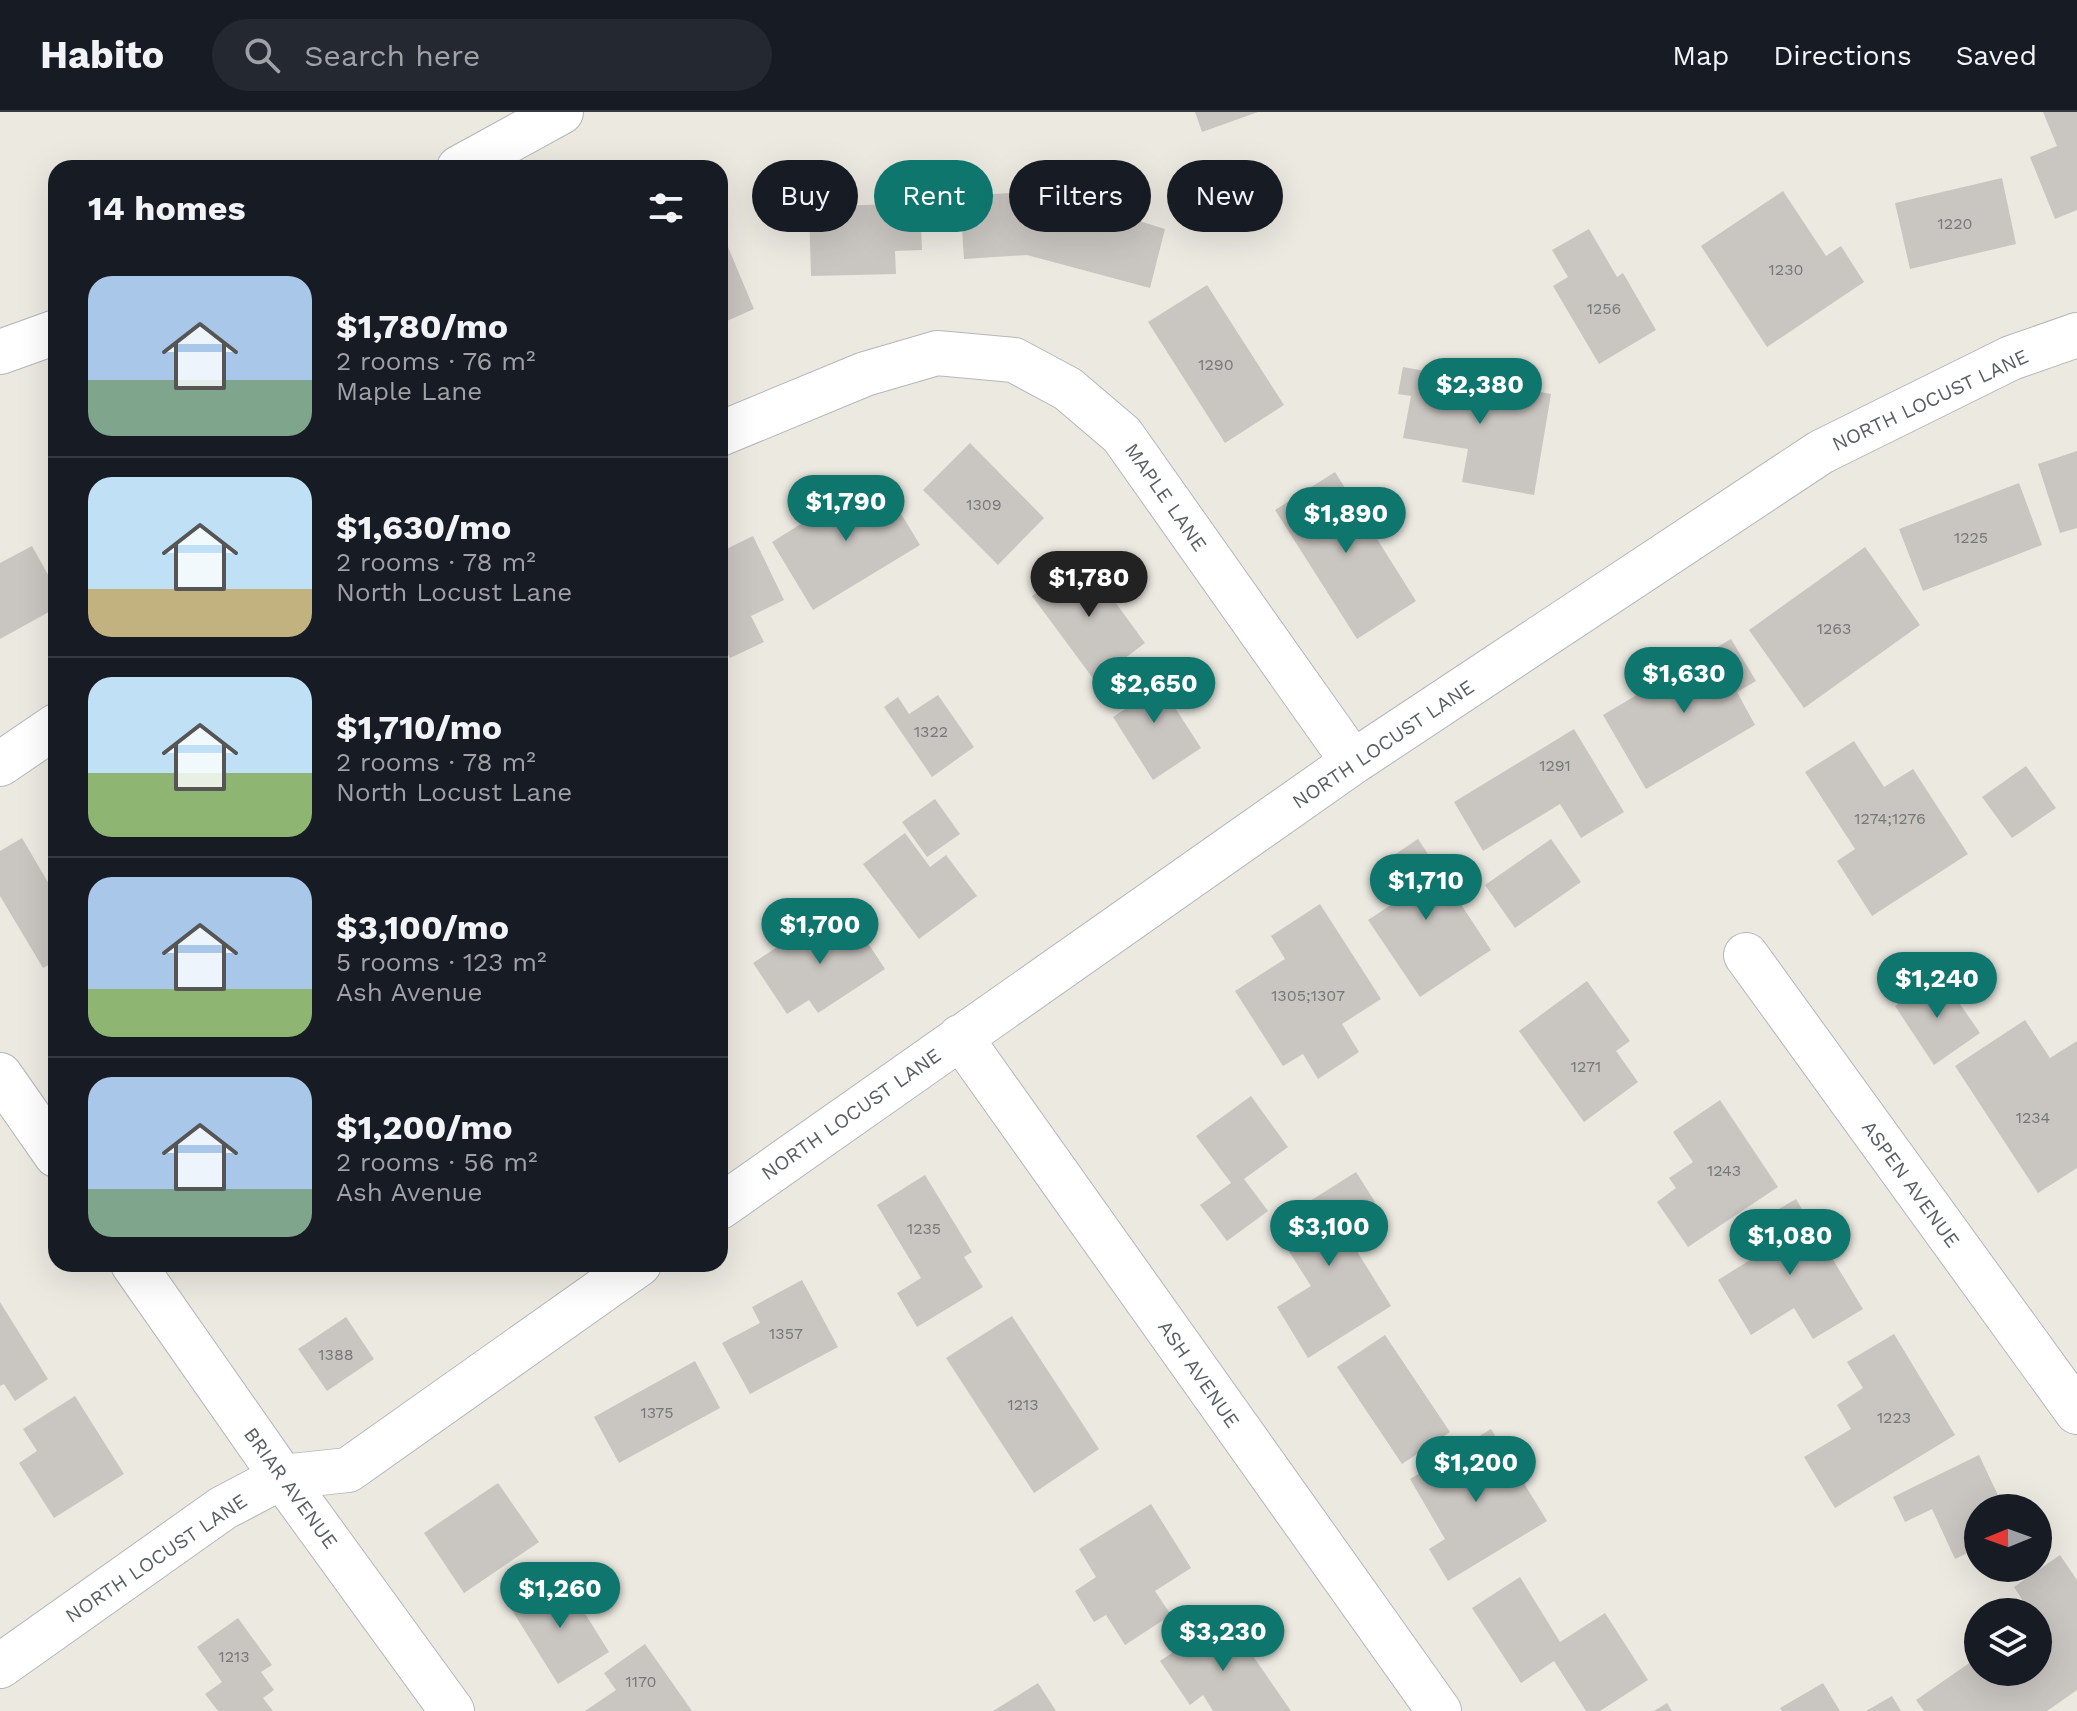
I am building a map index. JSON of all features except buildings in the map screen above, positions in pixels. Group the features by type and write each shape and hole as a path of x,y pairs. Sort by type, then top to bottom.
{"street":[{"path":"474,160 561,112"},
{"path":"0,352 48,335"},
{"name":"NORTH LOCUST LANE","path":"728,1201 1353,762 1821,452 2011,358 2077,335"},
{"name":"MAPLE LANE","path":"728,431 865,374 937,353 1014,360 1068,389 1122,435 1353,762"},
{"path":"0,764 48,731"},
{"name":"ASPEN AVENUE","path":"1746,955 2077,1412"},
{"name":"ASH AVENUE","path":"960,1037 1439,1711"},
{"path":"0,1075 48,1144"},
{"name":"BRIAR AVENUE","path":"139,1272 452,1711"},
{"name":"NORTH LOCUST LANE","path":"0,1666 223,1508 282,1477 348,1470 628,1272"}]}
